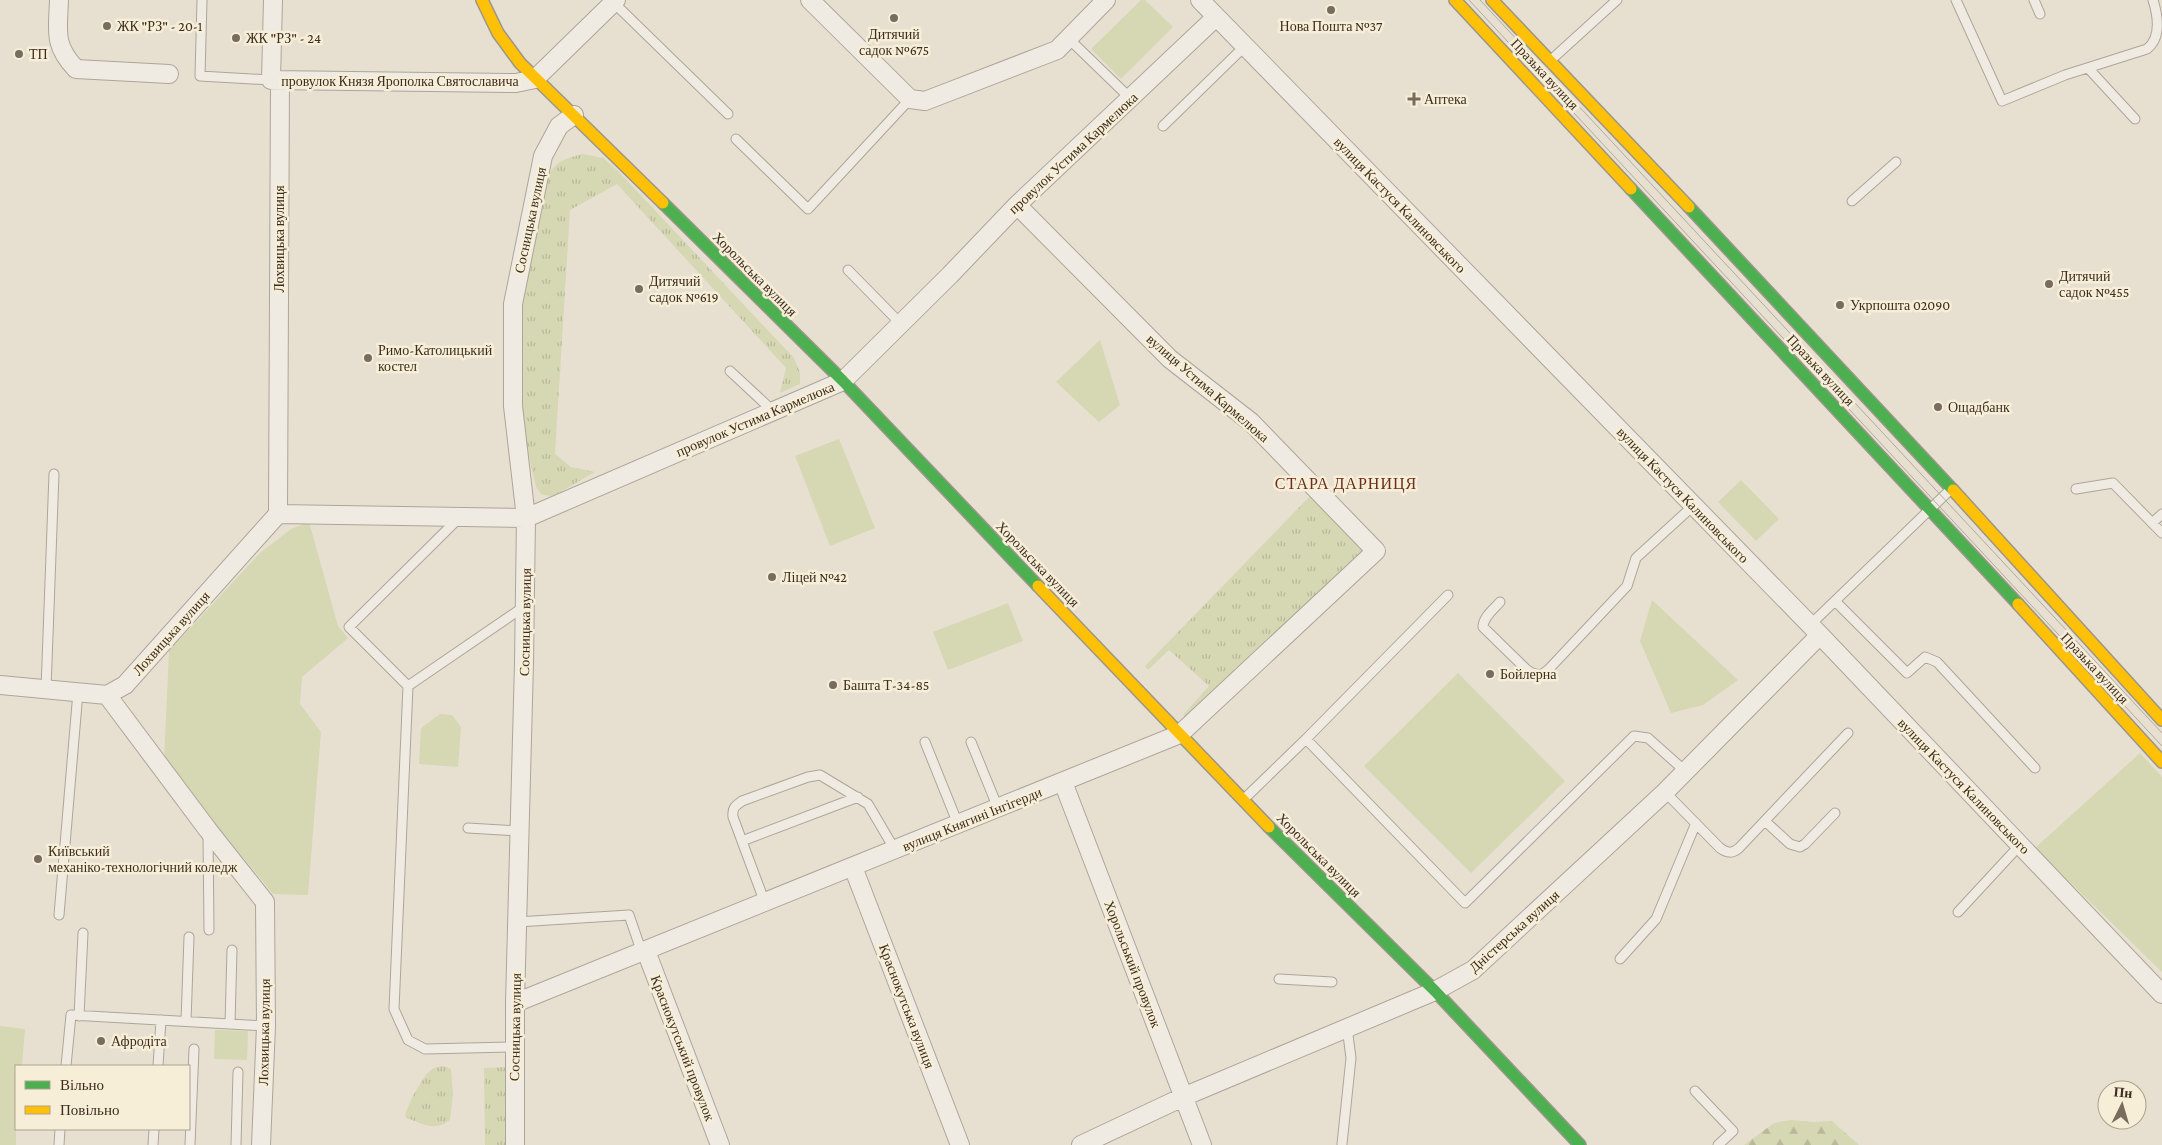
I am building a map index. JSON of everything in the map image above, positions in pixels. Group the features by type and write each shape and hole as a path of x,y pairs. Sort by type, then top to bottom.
{"street":[{"path":"59,0 58,43 64,57 76,69 169,74"},
{"name":"Лохвицька вулиця","path":"262,1145 266,1026 265,902 208,830 107,695 125,686 278,514 276,80 273,0"},
{"name":"Хорольська вулиця","path":"482,0 499,35 535,79 574,115 843,381 1242,800 1435,990 1580,1145"},
{"path":"810,0 910,99 925,101 1057,50 1106,0"},
{"name":"вулиця Кастуся Калиновського","path":"1200,0 1815,630 2162,994"},
{"name":"Празька вулиця","path":"1455,0 1930,509 2162,762"},
{"name":"Празька вулиця","path":"1492,0 1549,62 1716,235 2041,585 2162,720"},
{"name":"провулок Князя Ярополка Святославича","path":"276,80 516,84 535,79 613,1"},
{"name":"провулок Устима Кармелюка","path":"278,514 526,518 843,381 1018,205 1216,17"},
{"name":"Сосницька вулиця","path":"515,1145 514,1047 526,605 526,518 513,406 513,304 544,156 559,126 574,115"},
{"name":"вулиця Устима Кармелюка","path":"1018,205 1170,359 1251,422 1376,551"},
{"name":"вулиця Княгині Інгігерди","path":"515,1003 1180,734 1376,551"},
{"name":"Дністерська вулиця","path":"1091,1143 1183,1097 1435,990 1473,970 1665,792 1815,630"},
{"path":"0,685 107,695"},
{"name":"Хорольський провулок","path":"1063,782 1178,1078 1183,1097 1202,1145"},
{"name":"Краснокутська вулиця","path":"853,867 960,1145"},
{"name":"Краснокутський провулок","path":"644,952 720,1145"}],"lane":[{"path":"202,0 200,76 276,80"},
{"path":"1549,62 1616,0"},
{"path":"1956,0 2002,101 2088,68 2147,49 2152,45 2158,28 2157,14 2152,0"},
{"path":"2034,0 2040,14"},
{"path":"613,1 728,114"},
{"path":"1068,38 1131,99"},
{"path":"1163,126 1245,46"},
{"path":"2088,68 2135,118"},
{"path":"736,139 808,209 910,99"},
{"path":"1852,201 1896,162"},
{"path":"848,270 901,324"},
{"path":"730,372 773,411"},
{"path":"46,689 54,474"},
{"path":"2076,489 2113,483 2162,533"},
{"path":"1815,630 1835,601 1951,489"},
{"path":"1500,602 1483,622 1483,627 1526,669 1541,675 1548,670 1628,586 1636,558 1693,506"},
{"path":"2152,523 2162,514"},
{"path":"459,518 349,627 408,686 394,1009 408,1040 425,1050 514,1047"},
{"path":"1242,800 1306,739 1448,595"},
{"path":"1835,601 1907,673 1925,657 1936,662 2035,768"},
{"path":"408,686 526,605"},
{"path":"59,915 78,692"},
{"path":"1665,792 1726,852 1733,853 1848,733"},
{"path":"1306,739 1465,903 1634,736 1648,738 1685,771"},
{"path":"925,742 958,824"},
{"path":"971,742 998,808"},
{"path":"765,903 733,811 735,806 742,801 814,775 827,778 868,804 895,850"},
{"path":"742,841 858,797"},
{"path":"1765,821 1790,844 1800,847 1835,813"},
{"path":"1620,959 1656,919 1696,823"},
{"path":"468,828 519,831"},
{"path":"208,830 208,930"},
{"path":"1958,912 2020,845"},
{"path":"517,922 629,915 644,952"},
{"path":"79,1016 83,933"},
{"path":"186,1021 189,937"},
{"path":"230,1024 232,950"},
{"path":"1279,979 1332,982"},
{"path":"66,1065 71,1015 266,1026"},
{"path":"158,1065 161,1020"},
{"path":"1342,1144 1351,1058 1347,1027"},
{"path":"190,1145 194,1049"},
{"path":"236,1145 238,1072"},
{"path":"1695,1091 1733,1131 1718,1145"},
{"path":"58,1145 60,1130"},
{"path":"153,1145 154,1130"}],"green space":[{"path":"1141,0 1145,0 1173,27 1121,79 1091,49"},
{"path":"583,154 603,158 617,170 794,358 800,373 800,384 780,393 786,368 617,184 570,210 555,454 571,467 595,472 553,496 542,495 536,487 523,431 520,387 520,315 523,290 548,177 558,163"},
{"path":"1100,340 1120,405 1099,422 1056,382"},
{"path":"839,439 875,528 830,546 795,456"},
{"path":"1741,480 1779,519 1756,541 1718,502"},
{"path":"1314,492 1367,549 1189,720 1183,715 1209,686 1169,650 1148,670 1145,666"},
{"path":"309,522 338,626 348,638 302,677 300,704 321,732 308,895 273,894 164,761 169,651 260,553 291,529"},
{"path":"1652,600 1738,680 1703,705 1671,713 1640,641"},
{"path":"1008,603 1023,641 948,670 933,632"},
{"path":"1458,673 1565,781 1471,873 1364,766"},
{"path":"440,714 452,715 461,727 458,767 419,764 421,728"},
{"path":"2140,753 2162,777 2162,972 2035,848"},
{"path":"0,1026 25,1029 22,1065 15,1065 16,1145 0,1145"},
{"path":"215,1030 248,1031 247,1060 214,1059"},
{"path":"444,1066 451,1069 453,1094 450,1120 439,1126 428,1126 405,1117 412,1099 428,1072"},
{"path":"509,1067 511,1145 485,1145 484,1068"},
{"path":"1791,1120 1832,1121 1859,1145 1744,1145 1774,1123"}],"tram line":[{"path":"1469,0 2162,746"},
{"path":"1480,0 2162,733"}],"traffic: fast":[{"path":"1631,189 2018,604"},
{"path":"663,203 843,381 1038,586"},
{"path":"1689,207 1953,490"},
{"path":"1269,827 1435,991 1580,1145"}],"traffic: slow":[{"path":"482,0 498,33 520,63 663,203"},
{"path":"1455,0 1631,189"},
{"path":"1492,0 1689,207"},
{"path":"1953,490 2162,720"},
{"path":"1038,586 1269,827"},
{"path":"2018,604 2162,762"}],"place":[{"name":"Нова Пошта №37","path":"1331,10"},
{"name":"Дитячий садок №675","path":"894,18"},
{"name":"ЖК \"РЗ\" - 20-1","path":"107,26"},
{"name":"ЖК \"РЗ\" - 24","path":"236,38"},
{"name":"ТП","path":"19,54"},
{"name":"Аптека","path":"1414,99"},
{"name":"Дитячий садок №455","path":"2049,284"},
{"name":"Дитячий садок №619","path":"639,289"},
{"name":"Укрпошта 02090","path":"1840,305"},
{"name":"Римо-Католицький костел","path":"368,358"},
{"name":"Ощадбанк","path":"1938,407"},
{"name":"Ліцей №42","path":"772,577"},
{"name":"Бойлерна","path":"1490,674"},
{"name":"Башта Т-34-85","path":"833,685"},
{"name":"Київський механіко-технологічний коледж","path":"38,859"},
{"name":"Афродіта","path":"101,1041"}],"district":[{"name":"СТАРА ДАРНИЦЯ","path":"1346,483"}]}
